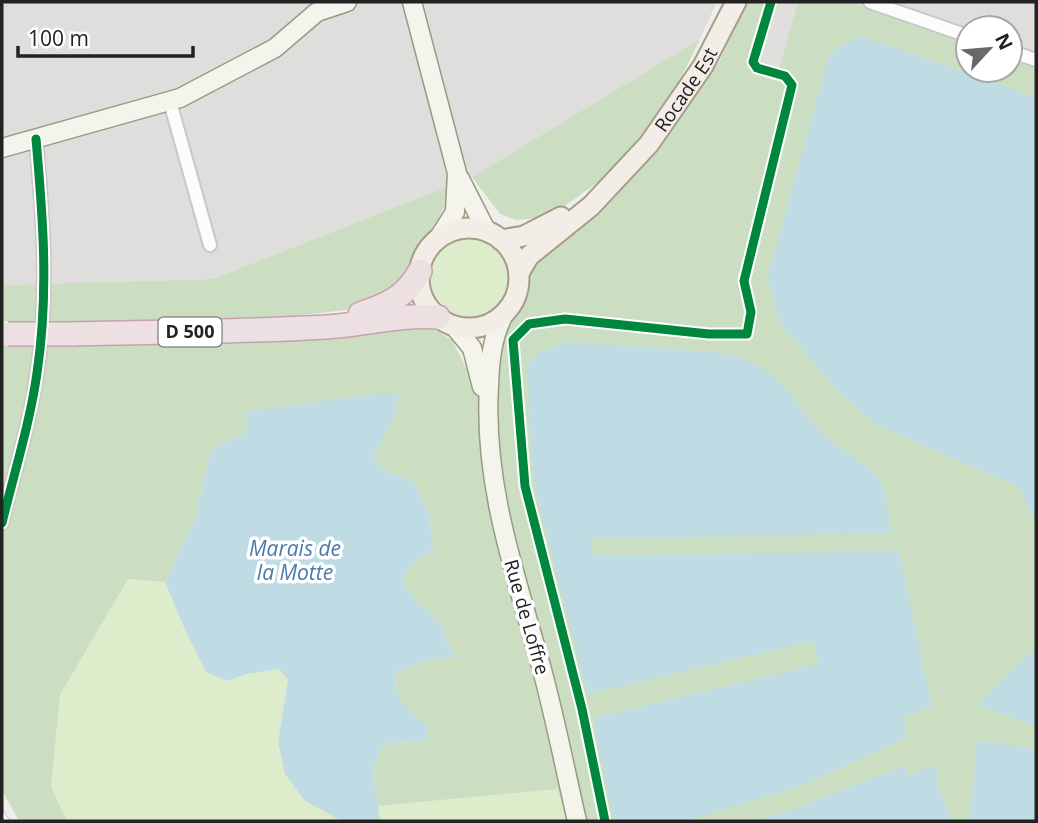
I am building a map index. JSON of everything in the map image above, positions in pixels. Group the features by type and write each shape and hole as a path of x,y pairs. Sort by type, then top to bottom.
{"highway":[{"name":"D 500","path":"306,328 392,302 405,293 420,271"},
{"name":"D 500","path":"5,334 306,328 417,316 446,321"}],"main road":[{"name":"Rocade Est","path":"624,171 669,118 703,66 736,2"},
{"path":"624,171 591,206 529,256 519,272 516,294 504,314 483,326 468,328 446,321 423,296 420,271 425,256 438,239 461,229 494,236 519,237 548,225 624,171"},
{"path":"494,236 514,257 519,272"}],"street":[{"path":"292,34 314,2"},
{"path":"412,2 457,173 494,236"},
{"path":"870,2 954,31"},
{"path":"2,148 170,102 269,51 317,12 337,3"},
{"path":"170,102 210,245"},
{"path":"2,523 34,395 39,357 46,265 36,139"},
{"path":"438,239 455,212 457,173"},
{"name":"Rue de Loffre","path":"504,314 491,351 487,411 490,466 498,509 546,685 577,821"},
{"name":"Rue de Loffre","path":"446,321 464,336 474,353 487,411"}],"shaded area":[{"path":"2,2 717,2 700,39 472,177 213,279 2,285"},
{"path":"776,2 798,2 779,69 759,63"},
{"path":"849,2 1036,2 1036,67 1024,63 1024,14 954,14 954,38"}],"green space":[{"path":"748,2 849,2 954,38 954,84 1024,84 1024,63 1036,67 1036,821 566,821 558,789 378,806 373,770 383,744 425,741 400,700 395,673 422,661 457,657 446,642 443,626 415,600 402,582 410,565 434,549 429,516 414,482 381,469 374,457 381,443 245,412 248,431 211,450 194,522 165,582 128,579 60,695 51,787 67,821 19,821 2,790 2,343 426,325 452,340 471,378 509,328 531,269 658,151 719,62"},
{"path":"700,39 674,92 631,148 598,182 549,217 516,220 500,214 472,177"},
{"path":"449,186 445,206 428,238 416,251 394,289 346,310 226,321 2,321 2,285 213,279"},
{"path":"470,238 486,241 499,250 508,263 511,279 508,295 499,308 486,317 470,320 454,317 441,308 432,295 429,279 432,263 441,250 454,241"},
{"path":"128,579 165,582 188,637 207,673 227,681 247,674 279,669 288,680 278,741 305,801 342,821 67,821 51,787 60,695"},
{"path":"559,789 566,821 380,821 378,806"}],"water":[{"path":"861,36 954,69 954,84 996,84 1036,98 1036,523 1019,487 873,423 835,388 779,321 768,277 828,58 841,45"},
{"path":"567,342 712,352 735,356 752,363 778,381 825,435 880,480 886,497 891,533 589,539 594,556 899,551 932,707 904,716 906,738 806,784 686,821 614,821 593,718 819,664 813,641 588,694 535,488 530,432 528,366 540,352"},
{"name":"Marais de la Motte","path":"381,393 398,394 398,407 374,457 381,469 414,482 429,516 434,549 410,565 402,582 415,600 443,626 446,642 457,657 422,661 395,673 397,691 404,705 429,728 425,741 383,744 373,770 380,821 342,821 305,801 285,774 278,742 288,680 279,669 247,674 227,681 207,673 188,637 165,582 194,522 211,450 248,431 245,412"},
{"path":"1036,648 1036,726 977,705"},
{"path":"977,740 1029,748 1036,753 1036,821 970,821"},
{"path":"935,765 940,793 950,814 948,821 751,821 789,811 904,766 908,775"}],"railway":[{"path":"2,813 7,821"}],"cycle path":[{"path":"605,821 582,709 525,486 513,340 529,324 565,319 709,334 747,334 751,312 744,281 792,85 785,76 757,68 753,62 771,2"},
{"path":"2,523 30,410 41,343 44,256 36,139"}]}
